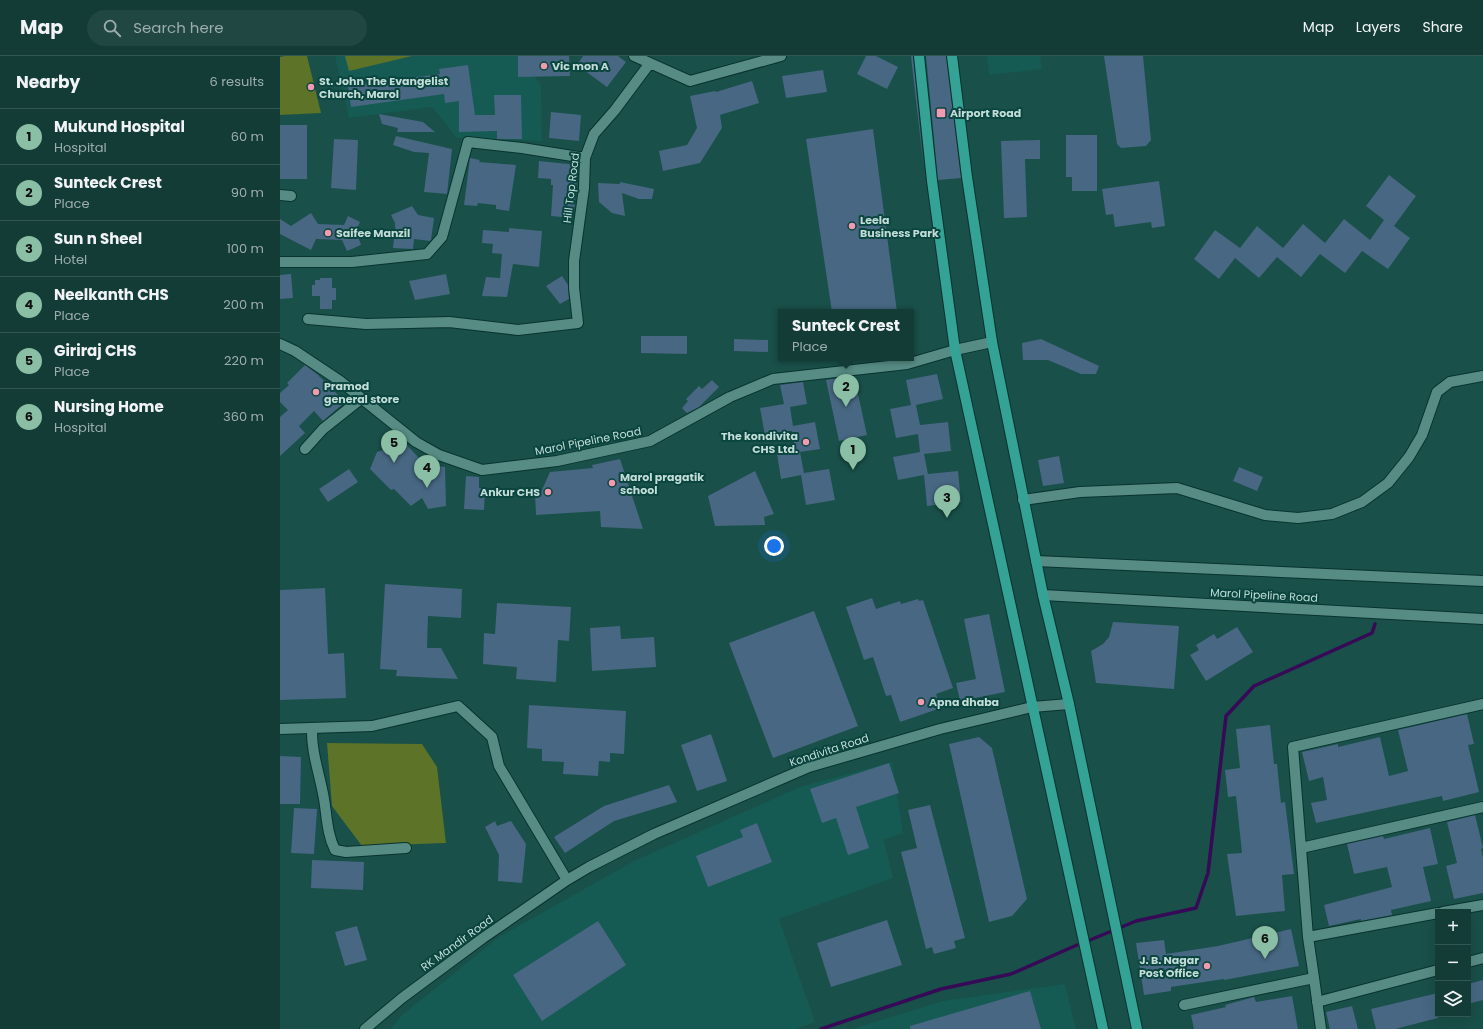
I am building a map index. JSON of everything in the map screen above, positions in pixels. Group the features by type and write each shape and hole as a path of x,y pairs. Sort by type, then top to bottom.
{"main road":[{"path":"919,56 932,181 955,350 1103,1029"},
{"path":"952,56 966,177 992,342 1043,595 1069,704 1137,1029"}],"street":[{"path":"634,56 690,81 781,56"},
{"name":"Hill Top Road","path":"308,319 366,324 449,322 518,330 578,323 574,288 574,261 584,188 585,158 594,134 615,110 650,63"},
{"path":"280,262 352,262 427,254 442,237 468,142 522,148 585,158"},
{"path":"280,195 291,196"},
{"name":"Marol Pipeline Road","path":"280,344 295,350 340,381 416,442 439,455 482,470 557,460 650,441 730,396 773,379 907,364 955,350 992,342"},
{"path":"1023,500 1080,492 1177,488 1265,515 1298,518 1332,514 1362,502 1388,483 1409,457 1422,435 1437,392 1450,382 1483,376"},
{"path":"305,449 323,429 362,398"},
{"path":"1036,561 1483,581"},
{"name":"Marol Pipeline Road","path":"1043,595 1483,619"},
{"name":"Kondivita Road","path":"567,880 589,867 654,834 809,767 940,729 1032,707 1069,704"},
{"path":"1321,1029 1308,937 1293,747 1483,704"},
{"path":"280,729 372,726 458,706 492,737 499,766 567,880"},
{"path":"312,728 312,740 324,798 329,839 335,850 346,852 406,848"},
{"path":"1301,848 1483,807"},
{"name":"RK Mandir Road","path":"365,1029 402,998 471,947 567,880"},
{"path":"1460,909 1483,905"},
{"path":"1308,937 1435,914"},
{"path":"1471,961 1483,958"},
{"path":"1317,1002 1435,971"},
{"path":"1184,1005 1314,978"}],"shaded area":[{"path":"335,56 519,56 541,85 542,141 457,138 432,107 349,118"},
{"path":"987,56 1040,56 1042,69 989,75"},
{"path":"892,762 903,833 884,840 893,878 779,919 815,1022 796,1029 391,1029 401,1016 499,937 634,861 800,787"},
{"path":"1065,984 1076,1029 852,1029 943,1001"}],"green space":[{"path":"307,56 321,113 280,115 280,57"},
{"path":"345,56 412,56 349,71"},
{"path":"327,743 422,744 437,767 446,843 362,846 332,806"}],"building":[{"name":"Vic mon A","path":"518,56 569,56 570,76 518,77"},
{"path":"583,56 618,56 626,62 607,87 577,65"},
{"path":"866,56 876,56 898,67 887,89 857,74"},
{"path":"911,56 913,56 924,170 914,83"},
{"path":"926,56 946,56 961,178 938,180"},
{"path":"1104,56 1143,56 1151,140 1146,146 1121,148 1117,144"},
{"path":"468,65 475,115 495,115 494,95 521,95 522,139 497,139 497,131 459,132 459,101 445,103 444,94 351,107 348,86 440,74 439,69"},
{"path":"823,70 827,92 786,98 782,76"},
{"path":"752,81 759,103 720,115 722,128 700,163 663,171 659,151 687,145 697,128 690,96 716,92"},
{"path":"551,112 581,115 579,141 549,138"},
{"path":"379,114 423,122 435,132 397,132 398,128 382,124"},
{"path":"280,125 307,125 307,179 280,179"},
{"name":"Leela Business Park","path":"873,129 897,309 832,309 806,139"},
{"path":"1066,135 1097,135 1097,191 1072,191 1072,177 1066,177"},
{"path":"396,136 452,149 447,194 424,192 429,153 414,152 393,145"},
{"path":"334,139 358,140 356,190 331,188"},
{"path":"1040,140 1040,159 1025,159 1027,217 1004,218 1001,141"},
{"path":"470,158 480,160 479,162 516,165 509,211 496,209 496,205 478,203 477,206 464,205"},
{"path":"539,161 578,165 574,212 571,212 571,218 551,216 553,185 551,185 551,179 538,178"},
{"path":"1389,175 1416,196 1394,226 1410,238 1388,269 1362,251 1345,273 1320,254 1301,277 1277,257 1259,278 1235,258 1219,279 1194,259 1215,230 1240,248 1257,226 1283,248 1303,224 1325,243 1344,219 1370,240 1384,220 1366,206"},
{"path":"1159,181 1165,226 1152,228 1151,222 1115,227 1113,214 1106,215 1102,189"},
{"path":"620,182 654,189 652,199 639,199 622,193 625,216 612,213 599,202 598,183 620,184"},
{"path":"412,206 418,215 434,218 431,240 414,239 413,249 393,248 394,238 396,239 395,223 391,215"},
{"name":"Saifee Manzil","path":"311,213 318,224 344,225 348,216 360,222 356,231 361,245 347,251 342,240 316,239 311,250 280,234 280,219 291,226"},
{"path":"509,228 542,231 539,267 513,264 507,297 482,296 486,277 500,278 502,254 492,253 493,244 482,243 483,230 509,232"},
{"path":"291,274 293,298 280,299 280,275"},
{"path":"446,274 450,294 415,300 409,281"},
{"path":"562,276 568,285 569,299 560,304 546,286"},
{"path":"320,278 332,278 332,288 336,288 336,300 332,300 332,309 320,309 320,296 312,296 312,285 315,285 315,280 320,280"},
{"path":"641,336 687,336 687,354 641,353"},
{"path":"734,339 768,340 768,352 734,351"},
{"path":"1041,339 1099,366 1096,374 1081,374 1048,360 1023,360 1022,343"},
{"path":"305,365 317,374 345,402 323,421 314,411 299,426 305,433 280,456 280,417 288,410 280,402 280,393 289,385 287,383"},
{"path":"937,374 943,399 916,405 920,425 948,422 951,451 924,454 928,474 958,471 961,502 927,506 924,475 898,480 893,457 920,452 918,434 896,438 890,409 911,405 906,380"},
{"path":"854,376 867,435 839,441 826,380"},
{"path":"712,380 719,387 699,407 687,413 682,408 688,401 686,399 699,386 702,389"},
{"name":"The kondivita CHS Ltd.","path":"803,382 807,404 790,407 793,426 815,422 820,449 800,452 804,473 829,469 835,500 806,505 801,475 781,479 777,454 795,450 792,431 765,436 760,408 784,404 780,385"},
{"path":"405,443 418,457 416,463 445,467 446,506 428,509 422,498 411,506 394,489 391,490 370,469 377,452"},
{"path":"1059,456 1064,483 1043,486 1038,460"},
{"path":"620,459 643,529 601,527 600,511 536,515 535,493 541,492 550,472 593,468 592,465"},
{"path":"1239,467 1263,477 1257,491 1233,481"},
{"path":"349,469 358,482 328,502 319,489"},
{"path":"755,471 774,514 764,517 765,525 715,526 708,496"},
{"path":"466,476 479,477 479,488 485,488 484,510 464,509"},
{"path":"385,584 462,589 461,618 428,616 427,648 441,648 458,679 396,676 397,670 380,669"},
{"path":"325,588 328,654 344,653 346,698 280,700 280,590"},
{"path":"872,598 876,609 900,601 901,604 918,599 919,601 923,600 953,688 936,694 941,708 900,722 891,695 886,696 873,657 864,660 846,607"},
{"path":"497,603 571,607 569,641 558,640 556,682 516,679 517,667 483,664 484,633 495,634"},
{"path":"814,611 858,726 773,758 729,643"},
{"path":"989,614 1005,692 960,701 956,683 976,679 964,619"},
{"path":"1113,622 1179,626 1174,689 1096,683 1091,651 1103,644 1109,637"},
{"path":"620,626 621,639 654,637 656,667 592,671 590,628"},
{"path":"1237,627 1253,652 1206,681 1190,655 1199,650 1196,645 1214,634 1217,639"},
{"path":"529,705 626,711 624,754 610,753 610,762 599,761 598,776 563,774 564,762 542,761 542,749 527,748"},
{"path":"1467,714 1474,744 1468,745 1479,792 1443,801 1442,796 1316,823 1311,803 1327,800 1323,777 1309,781 1302,752 1338,744 1338,747 1380,737 1389,776 1408,771 1398,730"},
{"path":"1270,725 1274,764 1277,764 1281,803 1285,802 1294,874 1282,875 1285,911 1236,916 1227,854 1242,853 1236,796 1228,797 1225,770 1240,768 1236,729"},
{"path":"711,734 727,781 697,791 681,745"},
{"path":"979,737 992,748 1027,899 1012,916 989,922 949,744"},
{"path":"280,756 301,757 300,804 280,804"},
{"path":"889,763 899,793 856,807 869,848 848,855 836,818 822,823 810,789"},
{"path":"669,785 677,802 614,821 565,853 554,837 604,806"},
{"path":"930,805 965,938 954,941 956,948 934,954 932,947 926,949 901,852 917,848 908,810"},
{"path":"294,808 317,809 314,854 291,853"},
{"path":"1475,815 1483,848 1481,849 1483,858 1483,893 1454,899 1446,866 1457,863 1447,822"},
{"path":"495,821 497,826 511,821 526,844 522,883 498,881 499,855 485,827"},
{"path":"757,823 772,862 708,887 696,856 743,837 740,830"},
{"path":"1430,828 1438,864 1423,867 1431,901 1391,910 1392,915 1361,921 1361,919 1329,926 1324,905 1392,887 1387,867 1354,874 1347,844 1383,836 1384,839"},
{"path":"312,860 364,862 363,890 311,888"},
{"path":"887,920 902,965 831,987 817,943"},
{"path":"598,921 626,965 542,1021 513,975"},
{"path":"357,926 367,960 345,966 335,932"},
{"path":"1291,929 1299,966 1224,980 1171,987 1171,991 1144,995 1136,943 1164,940 1166,954 1218,946"},
{"path":"1483,980 1483,1000 1471,1003 1471,983"},
{"path":"1030,991 1041,1029 910,1029 910,1026"},
{"path":"1435,994 1435,1017 1438,1018 1395,1029 1376,1029 1371,1009"},
{"path":"1292,996 1298,1029 1194,1029 1191,1015 1226,1007 1225,1005 1254,997 1256,1002"},
{"path":"1352,1006 1358,1029 1330,1029 1326,1012"}],"waterway":[{"path":"1090,940 1136,921 1196,908 1208,873 1226,716 1254,686 1372,633 1375,624"},
{"path":"821,1029 941,989 1011,974 1077,945"}],"place":[{"name":"Vic mon A","path":"544,66"},
{"name":"St. John The Evangelist Church, Marol","path":"311,87"},
{"name":"Airport Road","path":"941,113"},
{"name":"Leela Business Park","path":"852,226"},
{"name":"Saifee Manzil","path":"328,233"},
{"name":"Pramod general store","path":"316,392"},
{"name":"Sunteck Crest","path":"846,407"},
{"name":"The kondivita CHS Ltd.","path":"806,442"},
{"name":"Giriraj CHS","path":"394,463"},
{"name":"Mukund Hospital","path":"853,470"},
{"name":"Marol pragatik school","path":"612,483"},
{"name":"Neelkanth CHS","path":"427,488"},
{"name":"Ankur CHS","path":"548,492"},
{"name":"Sun n Sheel","path":"947,518"},
{"name":"Apna dhaba","path":"921,702"},
{"name":"Nursing Home","path":"1265,959"},
{"name":"J. B. Nagar Post Office","path":"1207,966"}]}
